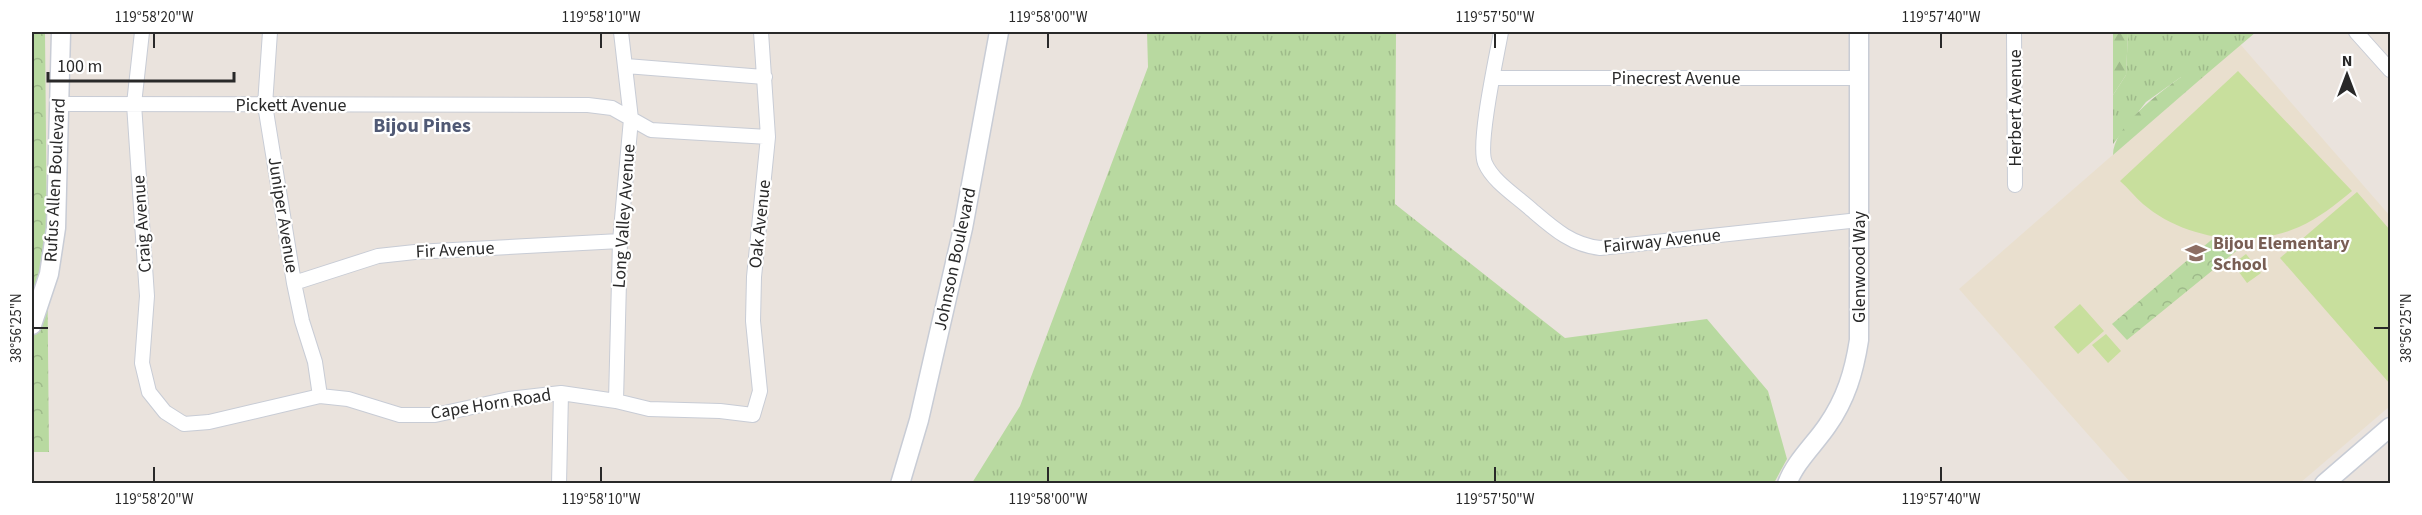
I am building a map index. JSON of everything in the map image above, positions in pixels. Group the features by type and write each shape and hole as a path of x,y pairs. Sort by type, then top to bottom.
{"street":[{"name":"Rufus Allen Boulevard","path":"32,325 44,294 54,252 61,32"},
{"name":"Craig Avenue","path":"142,32 134,104 147,296 142,363 149,392 165,412"},
{"name":"Juniper Avenue","path":"270,32 265,105 294,284 302,321 315,362 320,396"},
{"name":"Long Valley Avenue","path":"616,401 620,241 631,119 621,32"},
{"name":"Oak Avenue","path":"753,415 760,391 753,321 754,278 768,137 761,32"},
{"name":"Johnson Boulevard","path":"900,483 919,420 963,228 999,32"},
{"name":"Fairway Avenue","path":"1501,32 1492,78 1483,153 1485,162 1491,172 1554,230 1574,242 1588,247 1606,248 1859,220"},
{"name":"Glenwood Way","path":"1787,483 1839,408 1852,375 1859,340 1859,32"},
{"name":"Herbert Avenue","path":"2014,32 2015,184"},
{"path":"2356,32 2391,70"},
{"path":"626,66 765,77"},
{"name":"Pinecrest Avenue","path":"1492,78 1859,78"},
{"name":"Pickett Avenue","path":"59,104 588,105 612,108 651,130 768,137"},
{"name":"Fir Avenue","path":"294,284 378,256 620,241"},
{"path":"559,483 561,393"},
{"name":"Cape Horn Road","path":"165,412 184,424 209,422 320,396 348,399 400,415 435,415 509,399 561,393 616,401 649,409 720,411 753,415"},
{"path":"2325,483 2391,427"}],"shaded area":[{"name":"Bijou Elementary School","path":"2240,44 2390,216 2390,406 2300,483 2131,483 1959,289"}],"green space":[{"path":"32,32 45,32 49,452 32,452"},
{"path":"1147,32 1396,32 1395,204 1565,338 1707,319 1768,391 1787,459 1774,483 972,483 1020,406 1148,67"},
{"path":"2113,32 2128,32 2126,75 2113,95"},
{"path":"2128,32 2256,32 2203,77 2181,77 2146,102 2113,144 2113,95 2126,75"},
{"path":"2238,71 2352,191 2313,220 2280,234 2238,239 2197,232 2159,216 2120,181"},
{"path":"2181,77 2203,77 2113,155 2115,144 2129,122 2150,101"},
{"path":"2357,192 2390,230 2390,384 2280,258"},
{"path":"2216,236 2234,239 2240,248 2127,340 2112,324"},
{"path":"2246,254 2261,273 2247,283 2233,264"},
{"path":"2080,304 2104,331 2078,354 2054,327"},
{"path":"2106,334 2121,351 2108,363 2092,345"}],"place":[{"name":"Bijou Elementary School","path":"2196,253"}],"district":[{"name":"Bijou Pines","path":"422,126"}]}
